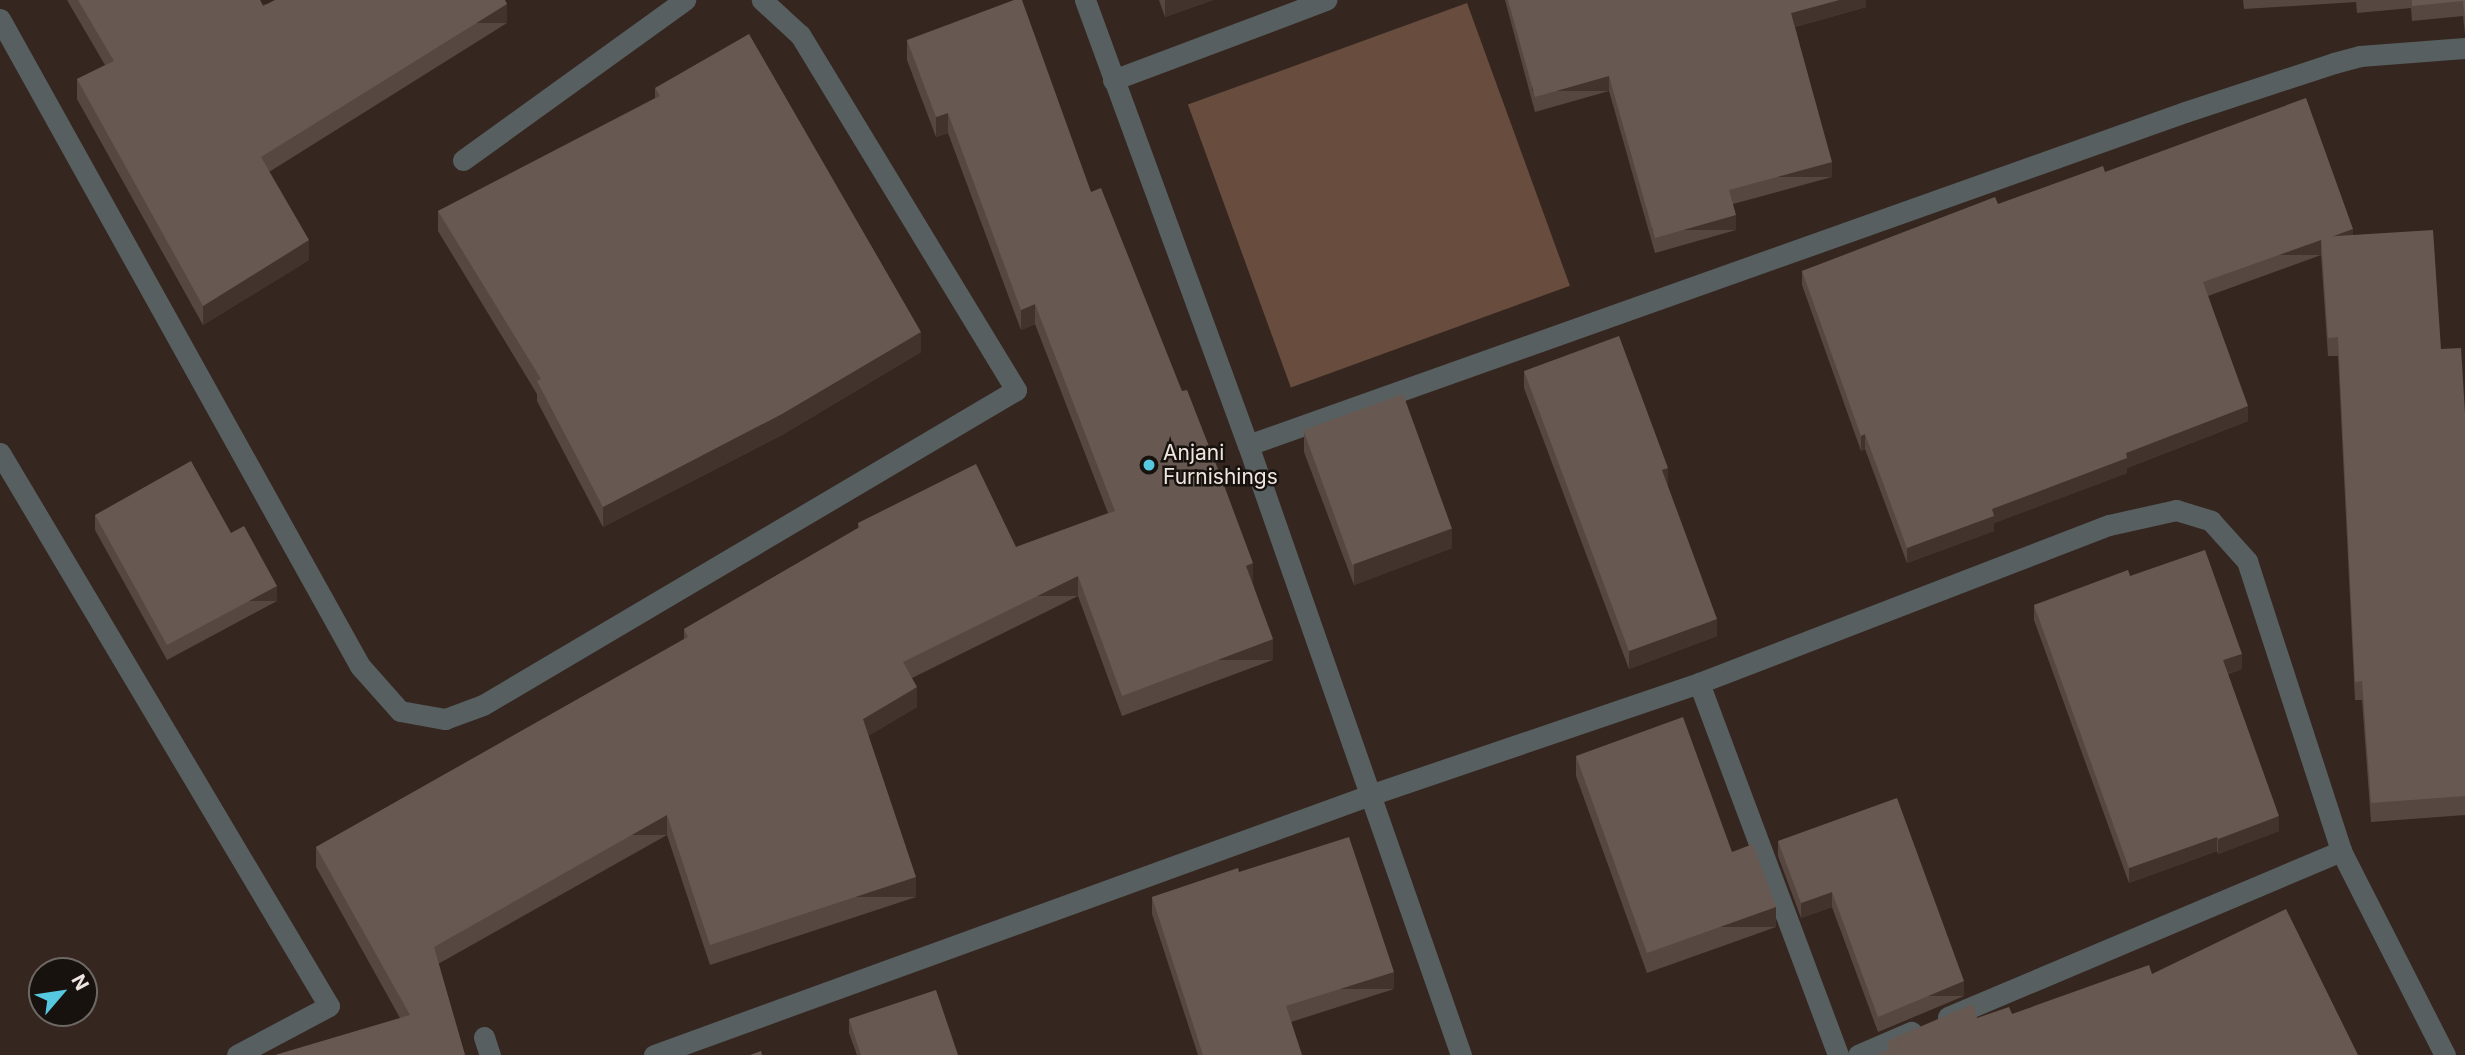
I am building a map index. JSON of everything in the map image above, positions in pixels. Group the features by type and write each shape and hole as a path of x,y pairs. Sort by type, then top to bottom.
{"street":[{"path":"463,160 685,0"},
{"path":"0,19 360,666 400,711 445,719 483,705 1016,390 800,35 762,0"},
{"path":"1086,0 1248,445 1461,1055"},
{"path":"1113,80 1326,0"},
{"path":"1248,445 2185,112 2297,75 2360,56 2465,48"},
{"path":"0,453 329,1006 237,1055"},
{"path":"654,1055 1370,795 1699,683 2109,525 2176,510 2211,521 2247,561 2341,851 2445,1055"},
{"path":"1699,683 1838,1055"},
{"path":"1858,1055 2341,851"}],"shaded area":[{"path":"1467,3 1570,286 1291,387 1188,105"}],"building":[{"path":"78,0 260,0 263,6 275,0 505,0 507,4 261,157 309,240 203,306 77,79 114,61"},
{"path":"1014,0 1022,0 1091,192 1101,188 1182,391 1187,390 1253,563 1246,566 1273,639 1122,696 1078,576 903,662 917,687 863,719 916,877 710,945 667,815 434,947 465,1055 275,1055 410,1015 316,847 688,637 684,629 860,527 858,523 976,464 1016,547 1115,511 1035,304 1021,310 948,113 936,117 907,40"},
{"path":"1508,0 1839,0 1791,13 1832,162 1729,190 1736,215 1655,238 1609,76 1535,97"},
{"path":"2412,0 2465,0 2465,19 2463,1 2412,6"},
{"path":"749,34 921,332 782,414 603,507 537,381 541,379 438,211 660,96 655,88"},
{"path":"2306,98 2353,229 2331,237 2321,237 2321,240 2203,282 2248,406 2126,453 2127,458 1992,509 1994,516 1907,548 1865,434 1861,436 1802,271 1995,197 1998,204 2103,166 2105,172"},
{"path":"2433,230 2441,349 2461,348 2465,413 2465,796 2371,803 2362,681 2355,682 2338,337 2328,338 2321,237"},
{"path":"1619,336 1668,468 1662,470 1717,619 1629,651 1524,371"},
{"path":"1403,394 1452,528 1352,565 1303,430"},
{"path":"191,461 231,533 244,526 277,586 167,645 95,515"},
{"path":"2205,550 2242,654 2223,660 2279,816 2129,868 2034,605 2128,570 2130,576"},
{"path":"1683,717 1732,852 1753,844 1776,907 1647,953 1576,756"},
{"path":"1897,798 1964,981 1878,1017 1832,892 1801,903 1778,841"},
{"path":"1349,837 1394,972 1286,1006 1302,1055 1203,1055 1152,897 1238,868 1239,872"},
{"path":"2286,909 2358,1055 1878,1055 1890,1049 1887,1041 1973,1004 1977,1018 2009,1007 2012,1014 2149,965 2152,974"},
{"path":"936,990 958,1055 861,1055 849,1019"}],"place":[{"name":"Anjani Furnishings","path":"1149,465"}]}
